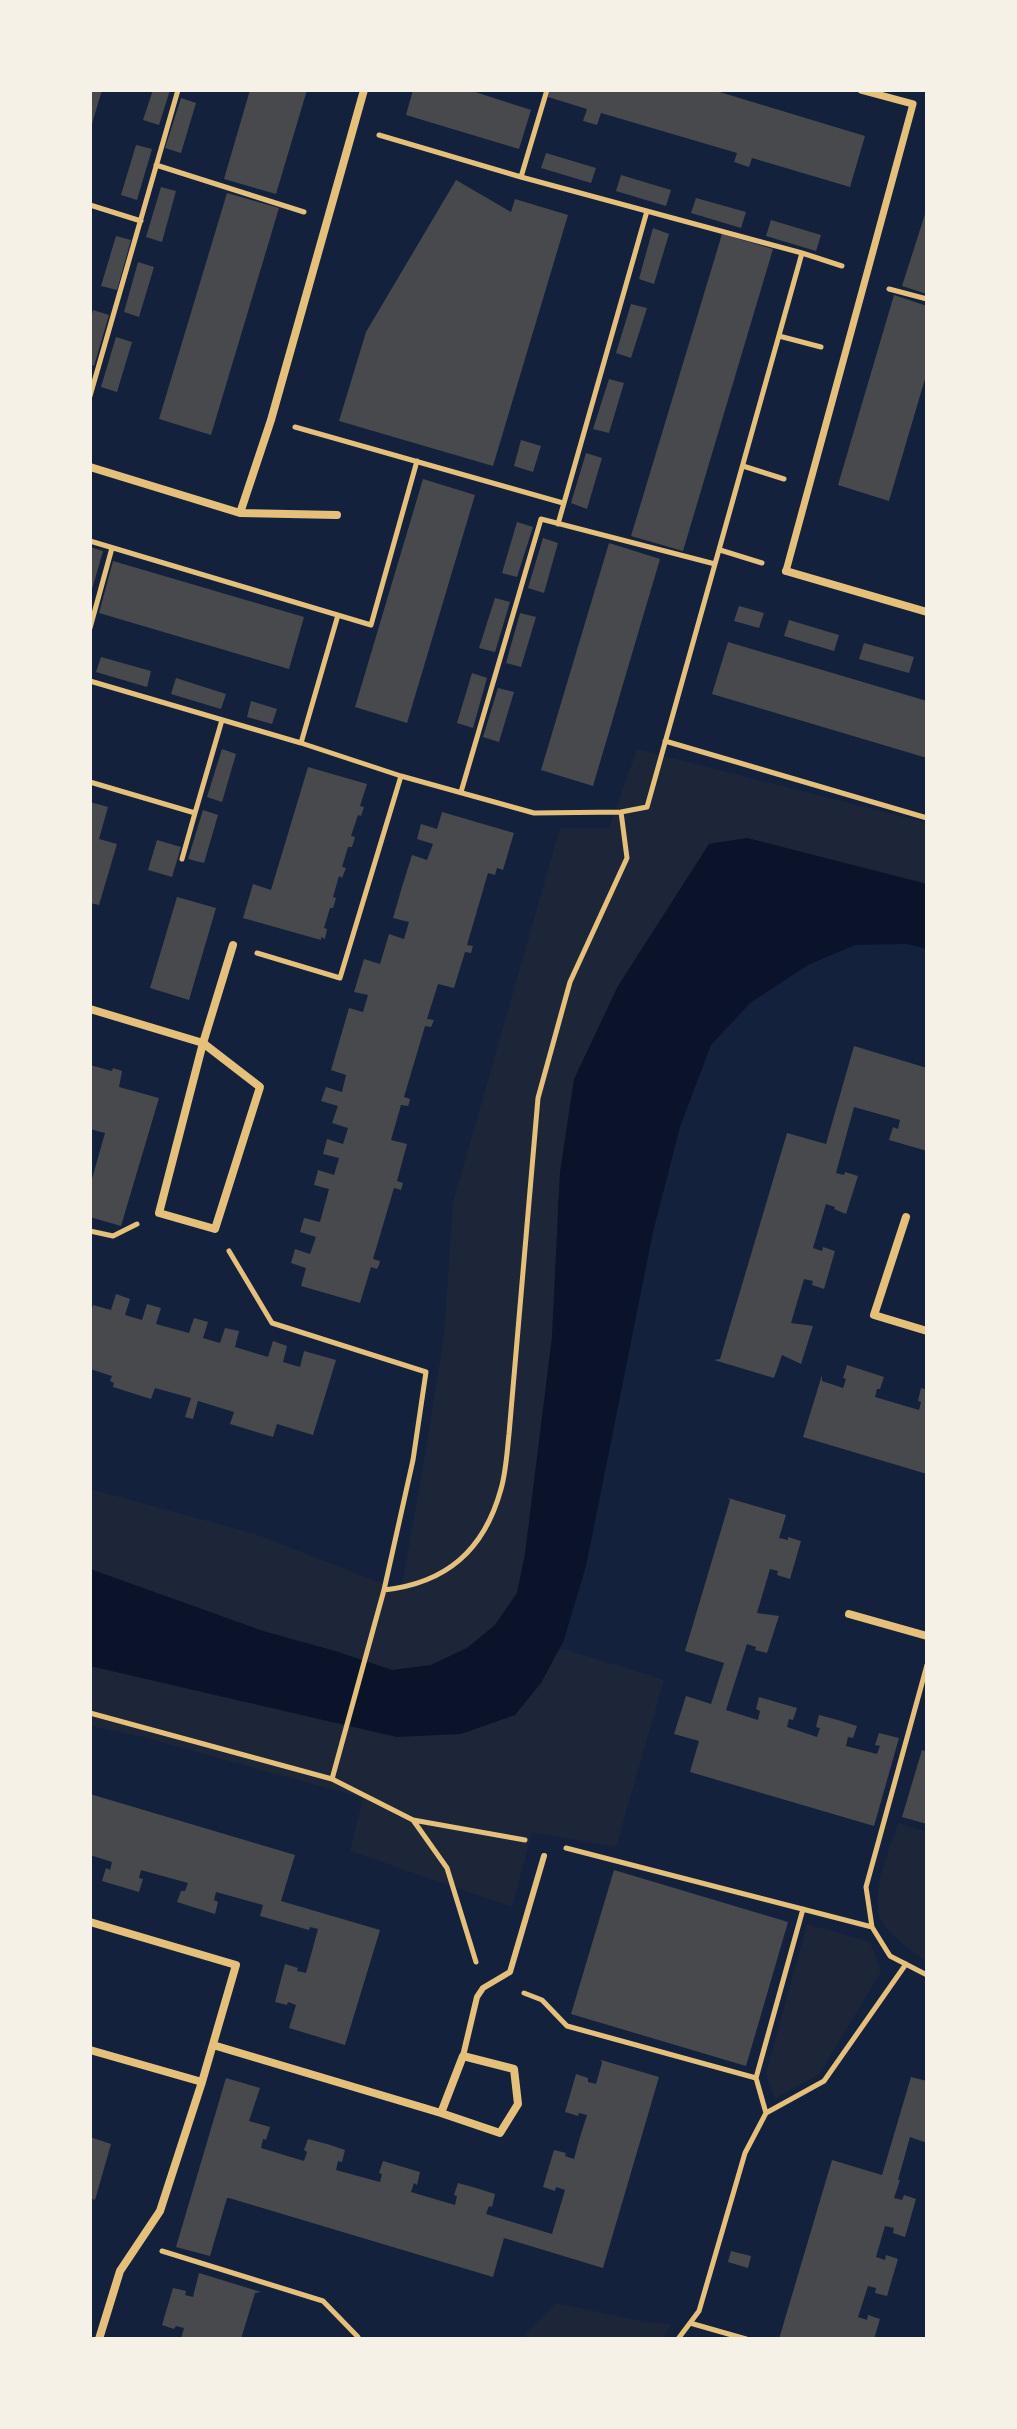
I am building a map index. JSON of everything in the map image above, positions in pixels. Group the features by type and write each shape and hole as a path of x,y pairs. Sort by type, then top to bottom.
{"street":[{"path":"240,513 271,420 364,90"},
{"path":"861,90 913,104 786,571 927,612"},
{"path":"90,467 240,513 337,515"},
{"path":"90,1009 203,1043 260,1087 215,1229 159,1213 203,1043 233,945"},
{"path":"906,1217 874,1315 927,1331"},
{"path":"849,1614 927,1636"},
{"path":"90,1922 236,1965 160,2211 120,2271 99,2339"},
{"path":"213,2045 500,2133 518,2104 514,2069 463,2056 441,2113"},
{"path":"90,2050 202,2082"}],"lane":[{"path":"463,2056 477,1997 483,1988 510,1972 544,1856"}],"path":[{"path":"90,396 178,90"},
{"path":"521,177 547,90"},
{"path":"355,128 521,177 802,253 927,299"},
{"path":"156,165 329,220"},
{"path":"90,205 141,221"},
{"path":"558,524 647,211"},
{"path":"90,681 401,776 534,813 621,812 647,807 802,253"},
{"path":"779,336 845,353"},
{"path":"271,420 563,503"},
{"path":"90,541 371,625 417,461"},
{"path":"743,466 809,486"},
{"path":"461,792 541,519 715,564"},
{"path":"90,628 112,548"},
{"path":"720,550 786,571"},
{"path":"301,743 338,615"},
{"path":"182,859 222,720"},
{"path":"665,741 927,818"},
{"path":"233,945 340,978 401,776"},
{"path":"90,782 195,813"},
{"path":"384,1590 410,1587 433,1579 451,1567 489,1524 502,1487 538,1098 570,982 627,858 621,812"},
{"path":"90,1231 113,1236 159,1213"},
{"path":"215,1229 272,1323 426,1372 413,1460 384,1590 332,1779"},
{"path":"927,1665 866,1887 872,1927 890,1956 927,1975"},
{"path":"90,1713 332,1779 413,1820 532,1841"},
{"path":"413,1820 447,1868 483,1988 507,1985 542,2000 567,2026 756,2078"},
{"path":"562,1847 872,1927"},
{"path":"766,2113 756,2078 803,1909"},
{"path":"678,2339 699,2311 745,2153 766,2113 824,2081 906,1964"},
{"path":"138,2243 323,2301 359,2338"},
{"path":"690,2323 746,2339"}],"shaded area":[{"path":"637,749 927,823 927,884 747,838 709,844 618,986 560,1172 552,1337 525,1554 517,1593 495,1625 467,1648 431,1665 392,1670 263,1631 90,1569 90,1489 255,1534 401,1591 444,1336 453,1203 560,828 609,828"},
{"path":"747,838 927,884 927,949 907,944 855,945 808,965 750,1003 711,1045 680,1127 653,1232 586,1566 564,1640 541,1683 515,1715 461,1734 397,1737 90,1666 90,1569 263,1631 392,1670 431,1665 467,1648 495,1625 517,1593 525,1554 552,1337 560,1172 574,1079 618,986 709,844"},
{"path":"564,1649 664,1680 616,1847 532,1832 512,1907 350,1851 363,1798 139,1736 90,1726 90,1666 397,1737 541,1683 558,1651"},
{"path":"898,1823 927,1832 927,1962 889,1931 878,1910 882,1872"},
{"path":"807,1924 870,1942 881,1972 819,2074 775,2099 766,2074"},
{"path":"556,2303 645,2322 671,2324 663,2339 520,2339"}],"building":[{"path":"90,90 102,90 91,127 90,127"},
{"path":"153,90 170,90 159,125 143,120"},
{"path":"250,90 307,90 276,194 224,179"},
{"path":"413,90 469,90 531,110 519,149 406,115"},
{"path":"550,90 713,90 865,136 850,187 752,158 749,167 734,162 737,153 601,113 597,125 583,121 587,109 548,97"},
{"path":"181,98 196,103 181,153 165,148"},
{"path":"136,145 152,149 137,200 121,195"},
{"path":"546,153 596,168 591,183 541,168"},
{"path":"621,175 671,190 666,206 616,191"},
{"path":"456,180 511,212 515,199 568,215 493,466 339,421 366,332"},
{"path":"161,187 176,191 162,242 146,237"},
{"path":"227,193 279,208 211,435 159,419"},
{"path":"696,198 746,212 741,228 691,213"},
{"path":"927,208 927,294 902,286"},
{"path":"771,220 821,235 816,251 766,236"},
{"path":"653,228 669,234 654,284 639,279"},
{"path":"722,234 773,249 683,551 631,536"},
{"path":"116,236 131,240 117,290 101,286"},
{"path":"138,262 154,267 139,317 124,312"},
{"path":"894,295 927,306 927,372 889,501 838,485"},
{"path":"631,304 647,308 631,358 616,353"},
{"path":"93,310 109,315 94,366 90,364"},
{"path":"116,337 132,342 117,392 101,387"},
{"path":"609,379 624,383 609,433 593,429"},
{"path":"521,440 541,446 533,472 514,466"},
{"path":"586,453 602,458 587,509 571,503"},
{"path":"423,479 475,495 407,723 355,707"},
{"path":"517,522 533,527 517,577 502,573"},
{"path":"543,538 558,543 544,593 528,588"},
{"path":"609,543 660,559 593,786 541,770"},
{"path":"90,547 103,551 91,593 90,593"},
{"path":"113,561 304,617 289,669 99,613"},
{"path":"495,598 510,602 495,652 479,648"},
{"path":"739,606 764,613 759,628 734,621"},
{"path":"520,613 536,617 521,667 506,663"},
{"path":"789,620 839,635 834,651 784,636"},
{"path":"728,642 927,701 927,758 712,694"},
{"path":"864,643 914,657 909,673 859,659"},
{"path":"101,657 151,671 147,687 96,672"},
{"path":"472,673 487,678 473,728 457,723"},
{"path":"176,678 226,694 221,709 171,694"},
{"path":"498,688 514,692 499,742 483,737"},
{"path":"251,701 277,709 272,724 247,717"},
{"path":"222,749 236,754 222,802 207,797"},
{"path":"308,767 367,784 360,806 364,807 351,836 355,837 352,847 348,847 342,867 346,868 342,878 339,876 333,897 336,898 324,928 327,929 325,939 321,937 321,940 243,918 253,884 271,890"},
{"path":"90,802 108,807 99,839 117,844 99,905 90,903"},
{"path":"203,810 218,815 204,863 188,859"},
{"path":"442,812 514,833 503,870 497,868 495,875 488,873 467,945 473,946 471,953 465,952 454,988 438,984 427,1019 434,1020 431,1027 425,1026 404,1097 410,1099 409,1103 408,1106 401,1105 391,1140 407,1144 397,1181 403,1183 401,1190 394,1188 373,1259 380,1261 379,1265 377,1269 371,1267 360,1303 301,1286 306,1268 291,1263 295,1249 310,1254 316,1237 300,1232 304,1218 320,1222 329,1189 314,1185 318,1170 334,1175 339,1158 323,1154 327,1139 343,1144 348,1128 332,1123 338,1106 321,1101 326,1087 342,1092 346,1075 331,1070 349,1008 363,1012 368,995 354,992 364,959 380,964 389,934 404,939 409,922 393,918 402,887 412,855 427,860 433,844 417,839 421,824 437,829"},
{"path":"157,840 181,847 172,877 148,870"},
{"path":"177,897 216,908 189,1000 150,988"},
{"path":"854,1046 927,1068 927,1151 889,1140 893,1127 898,1129 900,1120 854,1107 836,1173 858,1176 846,1214 826,1204 813,1248 835,1251 824,1289 804,1279 791,1323 813,1326 801,1364 782,1355 774,1378 714,1360 720,1359 787,1133 826,1144"},
{"path":"90,1065 122,1071 119,1087 159,1098 121,1226 90,1217 90,1186 105,1133 90,1129"},
{"path":"116,1294 130,1299 125,1315 142,1320 147,1304 161,1308 156,1324 189,1333 194,1318 208,1322 203,1338 220,1343 225,1328 239,1331 235,1347 268,1357 273,1341 287,1346 283,1362 300,1367 304,1351 336,1360 313,1435 277,1424 273,1437 230,1424 234,1412 198,1401 193,1419 185,1417 191,1398 155,1388 151,1399 113,1387 114,1383 110,1381 112,1376 90,1369 90,1315 93,1305 111,1310"},
{"path":"847,1365 884,1377 875,1397 919,1410 921,1388 927,1390 927,1474 803,1437 822,1375 822,1381 843,1388"},
{"path":"728,1498 786,1515 779,1538 801,1541 790,1579 770,1569 757,1613 779,1616 767,1653 747,1644 726,1710 758,1720 760,1711 756,1709 759,1697 797,1708 787,1727 817,1737 819,1715 838,1720 857,1726 853,1738 848,1737 846,1746 877,1754 880,1746 875,1745 879,1733 899,1738 874,1826 690,1772 699,1741 674,1734 686,1696 711,1704 724,1663 685,1651 730,1500"},
{"path":"922,1750 927,1752 927,1824 902,1817"},
{"path":"90,1794 295,1855 281,1901 380,1930 345,2045 289,2028 296,2005 275,2002 285,1964 306,1973 318,1929 310,1927 309,1930 260,1916 263,1905 216,1892 214,1900 218,1902 215,1914 177,1902 188,1883 141,1870 139,1878 143,1879 139,1892 102,1881 106,1868 110,1870 112,1862 90,1855"},
{"path":"614,1870 788,1922 746,2066 571,2014"},
{"path":"601,2060 659,2077 603,2268 504,2238 493,2277 229,2198 210,2256 176,2247 226,2078 260,2088 249,2121 270,2127 261,2148 304,2161 308,2139 327,2144 345,2150 336,2170 380,2182 383,2161 420,2172 417,2185 414,2183 411,2192 455,2205 458,2183 476,2188 495,2194 492,2207 489,2206 486,2214 552,2234 565,2190 543,2187 554,2150 574,2159 587,2115 565,2112 576,2074 596,2084"},
{"path":"911,2077 927,2081 927,2143 910,2137 898,2180 894,2198 902,2200 904,2195 916,2199 905,2237 893,2233 894,2228 885,2226 876,2257 885,2260 886,2255 898,2259 887,2296 875,2293 876,2288 868,2286 858,2317 867,2320 868,2315 880,2319 874,2339 779,2339 832,2160 882,2175"},
{"path":"90,2137 111,2144 95,2200 90,2198"},
{"path":"731,2251 751,2256 748,2268 728,2262"},
{"path":"199,2273 261,2292 255,2293 241,2339 181,2339 184,2328 162,2325 173,2288 186,2291 185,2295 193,2297"}]}
